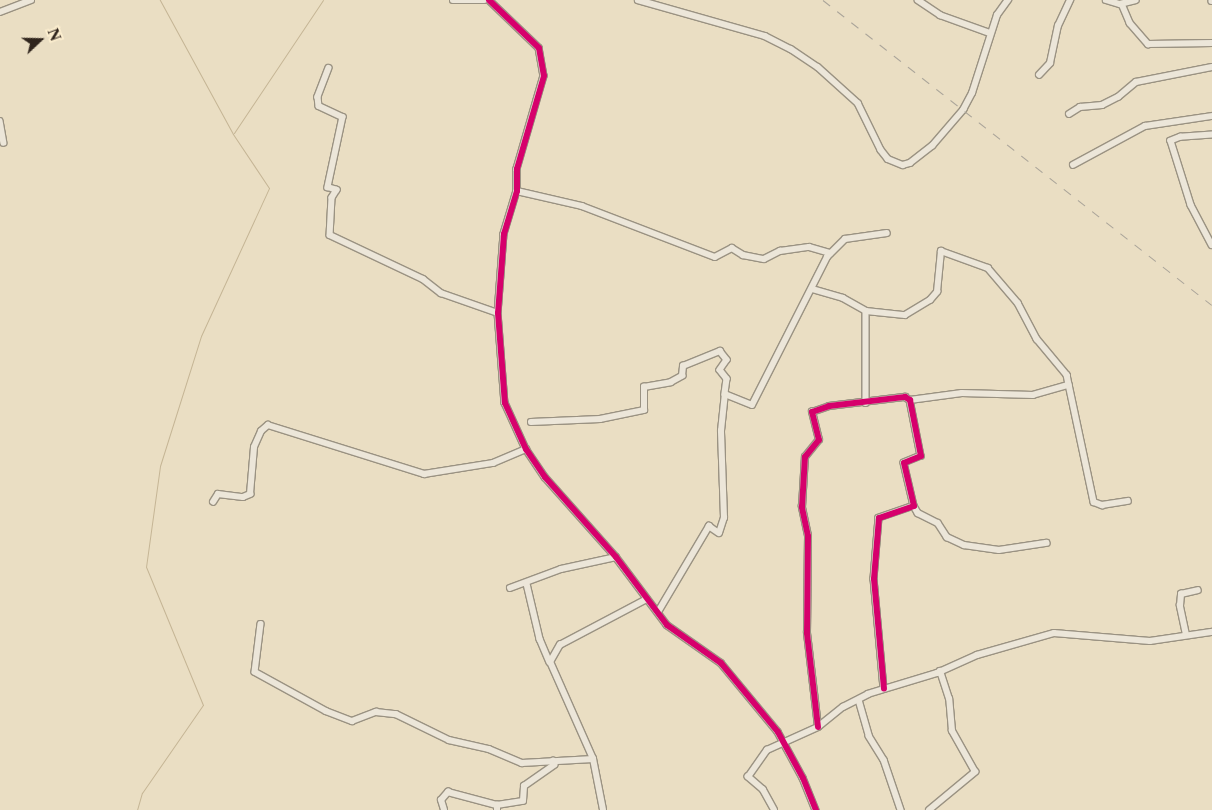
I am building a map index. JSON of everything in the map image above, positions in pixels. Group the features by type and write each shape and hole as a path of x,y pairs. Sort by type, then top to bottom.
{"street":[{"path":"0,12 31,0"},
{"path":"453,0 483,0"},
{"path":"490,0 539,48 544,68 543,84 517,169 517,191 504,234 498,313 502,391 526,449 545,477 616,557 647,599 672,628 721,663 784,742 816,810"},
{"path":"638,0 770,37 791,49 818,67 858,103 881,150 888,159 903,164 910,163 932,146 963,110 972,94 996,15 1008,0"},
{"path":"918,0 933,11 990,33"},
{"path":"1039,75 1050,63 1058,26 1070,0"},
{"path":"1106,0 1122,4 1136,0"},
{"path":"1122,4 1130,24 1148,44 1212,43"},
{"path":"1069,114 1080,107 1102,105 1118,98 1136,82 1212,67"},
{"path":"329,68 318,97 319,106 343,117 328,187 337,190 332,198 330,235 423,279 441,293 498,313"},
{"path":"1073,165 1144,126 1212,116"},
{"path":"0,122 4,143"},
{"path":"1212,135 1181,137 1171,141 1183,186 1212,245"},
{"path":"517,191 582,206 715,257 732,248 743,255 764,259 780,251 809,247 830,254"},
{"path":"725,394 752,404 830,254 844,239 887,232"},
{"path":"812,289 843,298 866,311 905,315 930,300 938,292 941,251 988,268 1018,303 1037,338 1067,375 1094,502 1102,506 1128,501"},
{"path":"866,311 866,403"},
{"path":"531,422 600,419 644,410 644,387 671,382 682,376 683,366 720,351 727,360 720,370 727,378 721,431 724,518 718,533 709,526 658,612"},
{"path":"818,727 807,633 808,536 802,507 802,479 805,457 819,440 812,412 829,406 905,397 910,400 962,393 1033,395 1069,385"},
{"path":"910,400 921,456 904,464 914,506 918,513 938,523 947,537 964,545 999,550 1046,543"},
{"path":"213,502 218,494 243,497 250,494 254,447 261,431 268,425 424,474 493,463 526,449"},
{"path":"884,689 874,579 879,518 914,506"},
{"path":"510,588 527,584 561,569 616,557"},
{"path":"527,584 540,639 593,759 603,810"},
{"path":"1186,635 1180,606 1181,594 1198,590"},
{"path":"550,662 560,645 647,599"},
{"path":"261,624 255,672 326,711 352,721 376,712 396,714 448,740 489,749 510,760 553,761 593,759"},
{"path":"774,810 764,790 748,777 767,750 818,727 843,707 884,689 978,655 1054,633 1150,641 1170,640 1186,635 1212,632"},
{"path":"929,810 975,772 952,731 949,699 940,670"},
{"path":"859,700 869,736 884,760 902,810"},
{"path":"444,810 441,800 448,792 497,808 524,801 524,786 554,765 553,761"}],"waterway":[{"path":"137,810 142,793 203,705 146,567 160,466 201,336 269,188 233,134 160,0"},
{"path":"234,133 323,0"}],"railway":[{"path":"823,0 1212,305"}],"cycle path":[{"path":"489,0 539,48 544,76 517,169 517,191 504,234 498,313 505,403 526,449 545,477 616,557 667,625 721,663 778,732 803,778 816,810"},
{"path":"818,727 807,633 808,536 802,507 805,457 819,440 812,412 829,406 905,397 910,400 921,456 904,463 914,506 879,518 874,579 884,689"}]}
